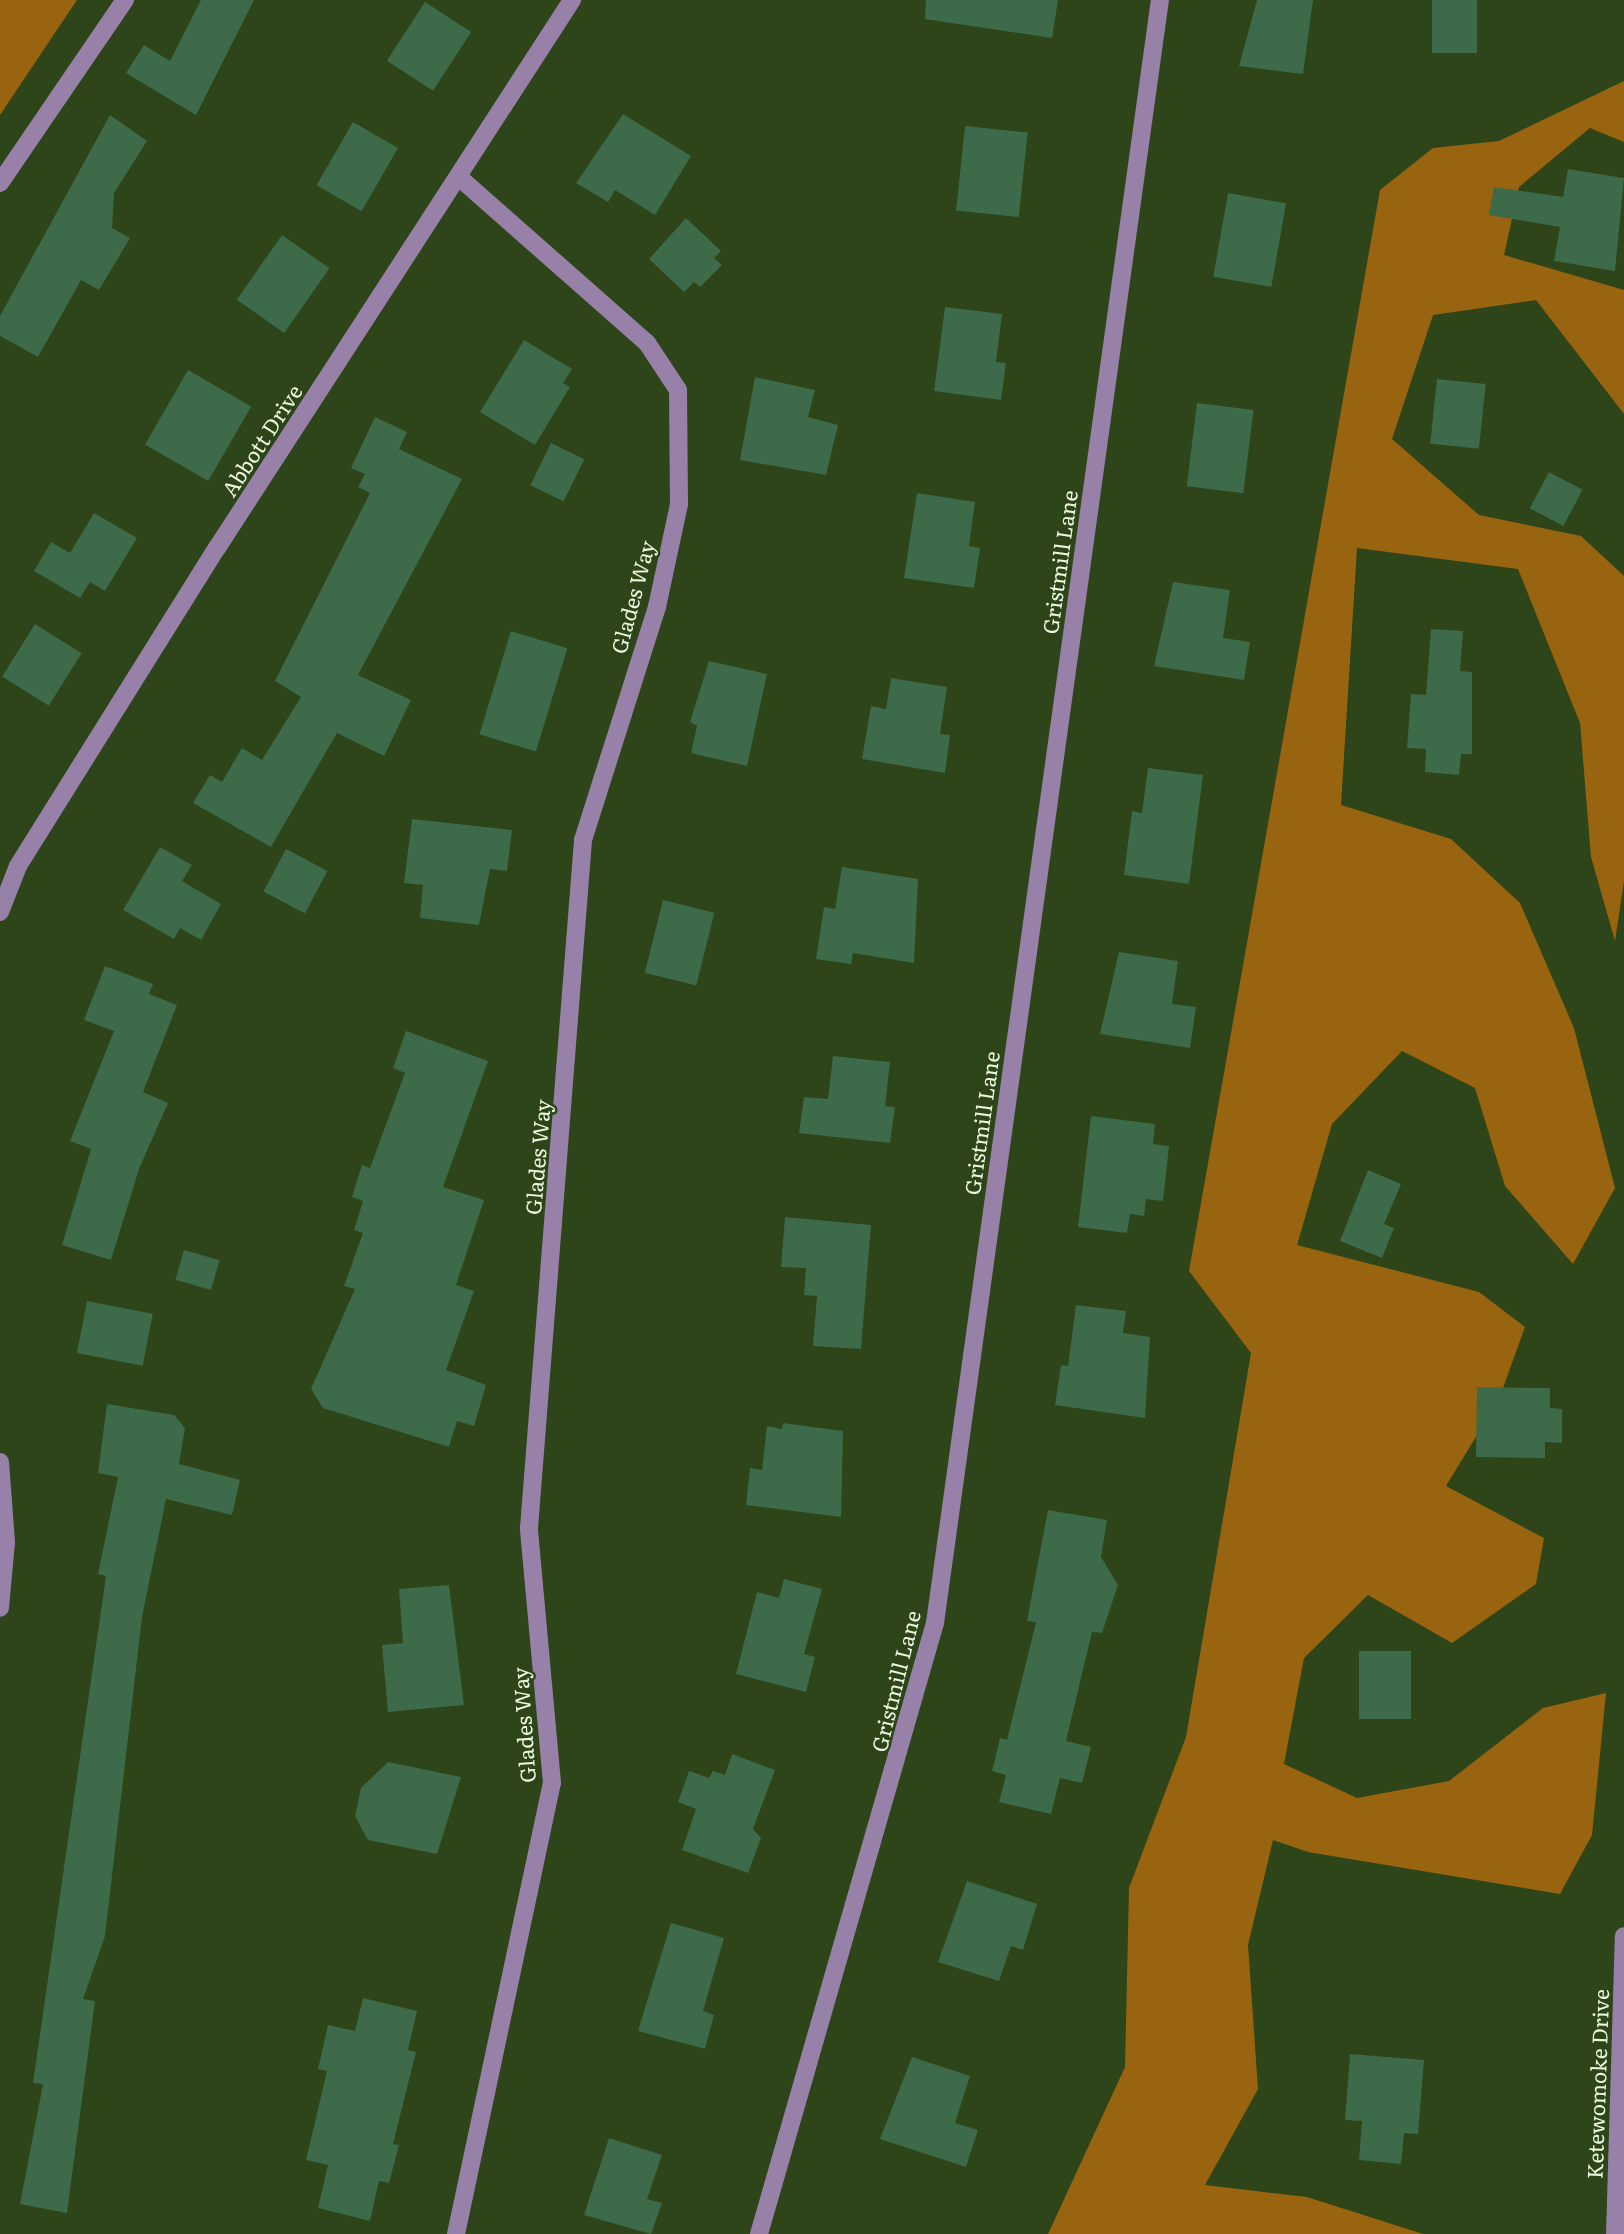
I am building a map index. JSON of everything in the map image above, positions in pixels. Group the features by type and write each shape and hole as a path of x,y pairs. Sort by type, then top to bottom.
{"street":[{"path":"0,183 125,0"},
{"name":"Abbott Drive","path":"0,912 18,866 217,548 461,179 572,0"},
{"name":"Gristmill Lane","path":"759,2234 935,1623 1160,0"},
{"name":"Glades Way","path":"456,2234 552,1783 529,1528 583,840 657,607 679,505 678,390 648,343 461,179"},
{"path":"0,1462 6,1542 0,1608"},
{"name":"Ketewomoke Drive","path":"1613,2231 1624,1936"}],"shaded area":[{"path":"0,0 77,0 0,115"},
{"path":"1624,81 1624,142 1590,128 1519,187 1504,255 1624,290 1624,414 1536,300 1433,315 1392,439 1479,515 1581,536 1624,576 1624,881 1615,941 1591,857 1580,723 1518,569 1357,548 1341,805 1451,839 1520,903 1574,1028 1615,1188 1573,1264 1505,1186 1475,1088 1402,1051 1332,1124 1297,1245 1479,1292 1525,1327 1499,1399 1446,1486 1544,1538 1536,1584 1452,1643 1368,1595 1304,1658 1284,1764 1357,1798 1449,1781 1543,1708 1606,1693 1592,1835 1560,1894 1308,1852 1273,1840 1248,1945 1258,2089 1205,2185 1307,2197 1423,2234 1048,2234 1125,2067 1129,1888 1186,1737 1251,1353 1189,1271 1380,190 1433,148 1499,141"}],"building":[{"path":"201,0 254,0 196,115 126,73 144,45 170,61"},
{"path":"926,0 1058,0 1052,38 925,19"},
{"path":"1257,0 1313,0 1303,74 1239,66"},
{"path":"1432,0 1477,0 1477,53 1432,53"},
{"path":"425,2 471,32 433,91 387,61"},
{"path":"623,114 691,156 655,215 615,190 608,202 576,183"},
{"path":"110,115 147,141 114,193 112,228 130,238 99,290 81,280 38,357 0,336 0,316"},
{"path":"353,122 398,148 362,211 316,185"},
{"path":"965,126 1028,133 1019,217 956,211"},
{"path":"1568,169 1624,178 1615,271 1554,261 1560,227 1489,215 1494,187 1563,197"},
{"path":"1228,193 1286,203 1271,287 1213,277"},
{"path":"686,218 721,251 714,258 722,265 700,287 694,282 684,292 649,259"},
{"path":"282,235 330,268 284,333 237,300"},
{"path":"945,307 1002,314 996,362 1006,363 1001,400 934,391"},
{"path":"524,340 572,369 563,383 570,387 535,445 480,412"},
{"path":"188,370 251,406 208,481 145,444"},
{"path":"755,377 815,390 808,417 838,425 826,475 740,460"},
{"path":"1437,379 1486,384 1479,449 1430,444"},
{"path":"1197,403 1254,410 1243,493 1187,486"},
{"path":"375,417 407,432 399,449 462,479 358,675 411,700 384,756 337,733 271,847 193,803 210,775 222,782 242,748 262,760 301,697 275,681 370,493 358,487 365,474 351,468"},
{"path":"551,443 584,459 564,501 530,485"},
{"path":"1549,472 1583,490 1563,526 1530,508"},
{"path":"917,493 975,502 969,546 980,548 974,588 904,578"},
{"path":"94,513 137,538 105,591 90,582 80,598 34,571 51,542 70,553"},
{"path":"1173,582 1230,590 1223,638 1250,642 1244,680 1154,666"},
{"path":"35,624 82,653 49,706 2,677"},
{"path":"1431,629 1463,631 1460,671 1472,672 1472,754 1461,754 1459,775 1425,772 1426,749 1407,748 1411,694 1426,695"},
{"path":"511,631 567,648 536,752 479,734"},
{"path":"709,661 767,674 747,766 691,753 697,726 690,722"},
{"path":"891,678 947,687 940,734 950,735 945,773 862,759 871,706 886,709"},
{"path":"1148,768 1203,775 1189,884 1124,875 1132,811 1142,813"},
{"path":"412,819 512,830 507,871 490,869 479,925 420,918 423,885 404,883"},
{"path":"160,847 192,865 182,881 221,904 201,940 180,928 174,939 123,910"},
{"path":"286,849 327,871 305,913 263,891"},
{"path":"842,867 918,879 914,963 853,953 851,964 816,959 824,907 835,909"},
{"path":"663,900 714,913 696,986 645,973"},
{"path":"1119,952 1178,961 1172,1004 1196,1007 1190,1048 1100,1034"},
{"path":"105,966 153,984 149,994 177,1005 143,1092 168,1103 139,1169 111,1260 62,1245 91,1149 70,1141 114,1031 84,1020"},
{"path":"406,1031 488,1061 443,1187 484,1200 456,1285 474,1291 446,1370 486,1385 474,1426 457,1421 449,1447 323,1408 311,1389 355,1289 344,1286 363,1233 354,1230 363,1201 352,1197 362,1165 370,1168 405,1073 393,1068"},
{"path":"833,1056 890,1062 885,1106 895,1107 890,1143 799,1133 804,1097 828,1099"},
{"path":"1091,1116 1155,1124 1153,1144 1169,1146 1163,1201 1146,1199 1144,1216 1130,1214 1127,1233 1078,1227"},
{"path":"1368,1170 1401,1184 1384,1224 1394,1228 1382,1258 1340,1241"},
{"path":"785,1217 871,1225 861,1349 813,1346 817,1296 804,1295 806,1268 781,1267"},
{"path":"184,1250 220,1260 211,1290 175,1280"},
{"path":"87,1301 153,1314 143,1366 77,1353"},
{"path":"1076,1305 1126,1311 1123,1333 1150,1337 1145,1418 1055,1405 1061,1365 1068,1366"},
{"path":"1477,1387 1550,1388 1550,1408 1562,1409 1562,1443 1545,1442 1545,1458 1476,1457"},
{"path":"107,1404 174,1415 185,1428 179,1464 240,1480 232,1515 166,1499 142,1617 105,1936 83,1999 95,2001 67,2213 20,2204 43,2084 33,2083 106,1576 98,1574 118,1477 98,1473"},
{"path":"783,1423 843,1431 841,1517 746,1505 750,1468 762,1470 767,1426 782,1429"},
{"path":"1048,1510 1107,1520 1101,1557 1118,1585 1102,1633 1092,1632 1066,1741 1091,1747 1082,1783 1060,1778 1051,1814 999,1802 1006,1775 992,1771 1000,1738 1007,1740 1036,1622 1027,1621"},
{"path":"784,1579 822,1589 804,1654 815,1657 806,1692 736,1674 757,1592 779,1598"},
{"path":"449,1585 464,1705 388,1712 382,1645 403,1643 399,1589"},
{"path":"1359,1651 1411,1651 1411,1719 1359,1719"},
{"path":"732,1754 775,1770 753,1829 761,1838 748,1873 682,1850 696,1809 678,1802 689,1771 709,1778 713,1771 725,1775"},
{"path":"388,1762 461,1777 437,1854 368,1840 355,1816 361,1788"},
{"path":"967,1881 1037,1904 1023,1950 1011,1946 999,1981 938,1962"},
{"path":"671,1923 724,1938 703,2011 714,2015 705,2049 638,2031"},
{"path":"363,1998 417,2011 408,2050 416,2052 393,2144 399,2145 389,2183 379,2181 370,2221 318,2208 328,2165 306,2160 327,2071 318,2069 328,2025 355,2031"},
{"path":"1350,2054 1424,2060 1418,2134 1404,2133 1401,2164 1359,2160 1362,2121 1345,2120"},
{"path":"912,2057 970,2076 955,2123 978,2130 966,2167 880,2139"},
{"path":"609,2138 662,2155 647,2199 662,2203 651,2234 584,2215"}]}
